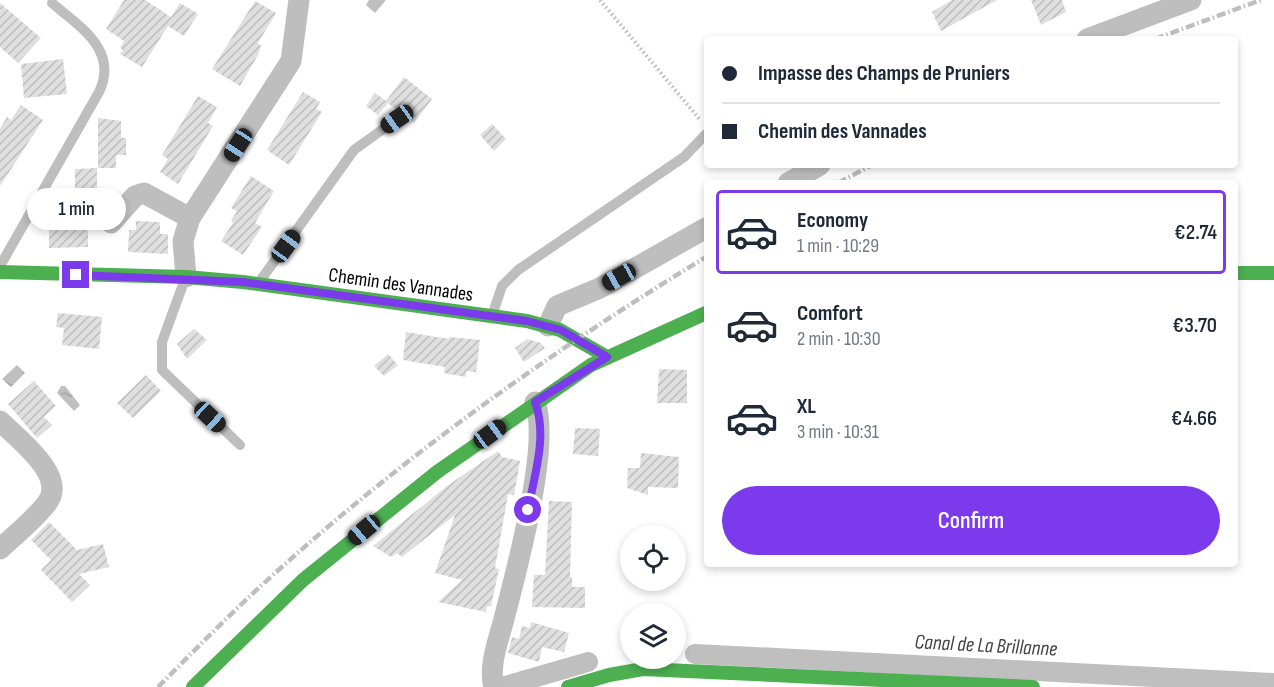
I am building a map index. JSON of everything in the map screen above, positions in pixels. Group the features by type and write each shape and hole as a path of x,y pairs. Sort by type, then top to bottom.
{"street":[{"path":"186,277 183,241 190,218 291,61 299,0"},
{"path":"1095,36 1191,0"},
{"path":"793,180 815,168"},
{"path":"111,223 138,193 144,193 190,218"},
{"path":"548,326 558,306 600,288 704,229"},
{"name":"Chemin des Vannades","path":"0,272 186,277 258,284 548,326 578,339 607,357"},
{"path":"1238,273 1274,273"},
{"path":"193,687 303,580 437,472 535,402 607,357 704,314"},
{"path":"493,685 495,657 516,573 540,448 541,423 535,402"},
{"path":"0,421 44,466 53,484 48,502 0,549"},
{"path":"568,687 609,675 653,669 1032,687"}],"lane":[{"path":"0,266 99,92 104,76 104,57 94,40 52,3"},
{"path":"258,284 354,150 397,119"},
{"path":"492,317 502,286 518,270 684,157 704,136"},
{"path":"186,277 162,342 162,370 240,445"}],"path":[{"path":"600,0 704,126"}],"water":[{"path":"369,0 386,0 375,13 366,5"},
{"path":"17,365 25,373 11,387 2,379"},
{"path":"61,386 65,386 80,405 74,411 57,393"}],"building":[{"path":"124,0 145,0 171,17 180,3 198,14 184,36 168,26 142,67 120,54 124,41 106,29"},
{"path":"952,0 997,0 941,31 932,12"},
{"path":"1031,0 1062,0 1066,12 1041,25"},
{"path":"255,1 276,13 258,43 261,46 258,55 240,86 212,69"},
{"path":"0,3 41,38 18,63 0,47"},
{"path":"63,59 67,94 24,98 21,64"},
{"path":"404,77 432,99 414,123 388,103 378,115 366,106 375,93 386,101"},
{"path":"303,92 320,102 316,109 322,112 289,165 267,150"},
{"path":"198,96 217,107 208,123 213,126 178,184 160,172 168,159 162,155"},
{"path":"21,105 43,120 0,186 0,129 7,117 11,120"},
{"path":"98,118 121,121 121,138 126,138 126,155 116,155 116,168 98,168"},
{"path":"492,124 506,139 494,151 480,135"},
{"path":"97,168 97,204 94,204 94,226 88,226 88,247 49,248 49,227 68,226 71,205 75,205 75,169"},
{"path":"251,176 274,191 255,223 262,227 243,255 221,241 233,223 231,221 237,211 231,208"},
{"path":"136,221 160,222 160,234 168,234 168,254 128,252 129,230 136,230"},
{"path":"58,313 102,317 99,349 62,345 64,328 56,327"},
{"path":"194,329 207,340 187,359 177,344"},
{"path":"406,332 449,339 449,337 480,340 476,372 466,371 466,377 444,373 445,367 403,360"},
{"path":"527,339 541,343 545,348 524,362 515,348"},
{"path":"388,354 398,365 384,376 374,366"},
{"path":"659,369 687,370 687,403 657,403"},
{"path":"146,375 161,391 133,418 117,403"},
{"path":"34,381 56,406 44,417 52,425 37,438 8,404"},
{"path":"575,428 600,429 598,456 573,454"},
{"path":"498,451 502,457 520,461 514,495 508,494 495,568 499,569 491,606 487,606 486,612 438,602 462,580 435,573 455,515 402,557 397,553 391,557 373,546 447,486"},
{"path":"641,453 679,457 678,488 648,487 648,495 627,488 628,468 640,468"},
{"path":"549,501 572,502 570,577 572,577 572,587 585,587 585,608 532,607 534,575 545,575"},
{"path":"49,522 77,550 103,544 109,567 79,574 90,585 72,602 41,570 51,560 31,540"},
{"path":"531,622 569,633 564,652 542,647 539,662 508,653 512,637 519,639 522,626 530,628"}],"waterway":[{"name":"Canal de La Brillanne","path":"695,654 1274,683"},
{"name":"Canal de La Brillanne","path":"502,687 588,662"}],"railway":[{"path":"1163,36 1261,0"},
{"path":"844,180 866,168"},
{"path":"158,687 262,585 366,495 476,410 533,370 704,258"}],"traffic: fast":[{"path":"0,272 186,277 243,282 527,321 560,330 607,357"},
{"path":"1238,273 1274,273"},
{"path":"193,687 303,580 437,472 591,365 704,314"},
{"path":"568,687 609,675 643,669 1033,687"}],"route":[{"path":"76,275 186,277 243,282 527,321 561,330 607,357 535,402 541,423 540,448 528,510"}]}
